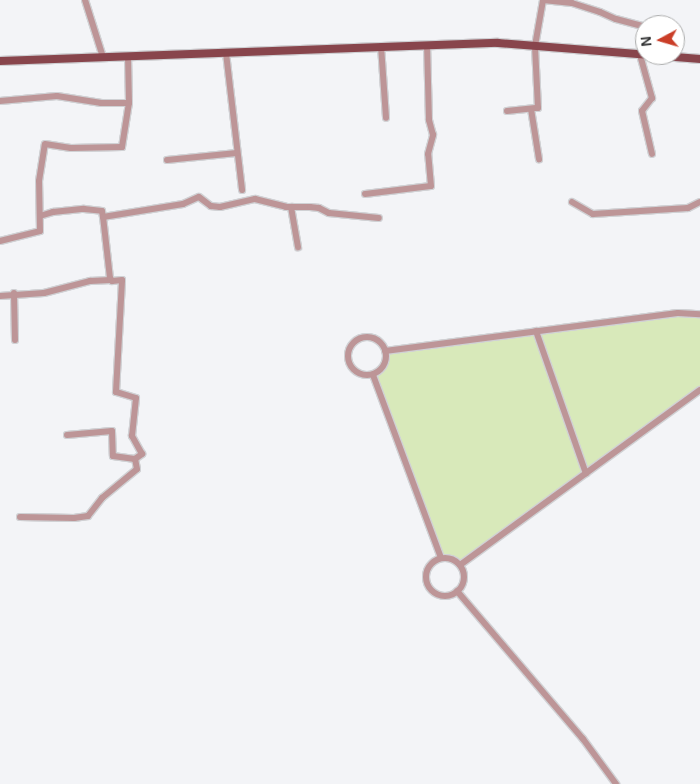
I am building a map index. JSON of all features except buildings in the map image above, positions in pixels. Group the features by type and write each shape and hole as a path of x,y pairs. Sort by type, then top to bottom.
{"main road":[{"path":"0,61 498,43 635,55"},
{"path":"685,58 700,59"}],"street":[{"path":"85,0 103,57"},
{"path":"507,111 538,108 536,46 543,0 572,3 635,24"},
{"path":"365,194 431,186 428,154 433,135 430,120 427,45"},
{"path":"381,46 386,118"},
{"path":"226,53 242,190"},
{"path":"0,241 40,231 39,181 45,144 71,148 122,147 129,104 128,56"},
{"path":"643,65 652,98 642,111 652,154"},
{"path":"0,101 57,96 101,103 129,104"},
{"path":"531,109 539,158"},
{"path":"167,160 237,153"},
{"path":"103,217 183,204 199,197 211,206 220,207 255,199 291,207 319,208 329,213 378,218"},
{"path":"572,202 593,214 688,208 700,202"},
{"path":"291,207 298,247"},
{"path":"40,216 53,212 84,209 102,211 111,280"},
{"path":"0,296 44,293 90,281 122,280 116,392 136,398 132,436 142,454 135,460"},
{"path":"14,294 15,340"},
{"path":"386,351 678,313 700,314"},
{"path":"536,331 586,474"},
{"path":"369,337 376,339 386,351 384,365 373,375 358,374 348,362 350,347 354,341 369,337"},
{"path":"373,375 440,558"},
{"path":"460,565 700,390"},
{"path":"68,435 112,431 113,456 135,460"},
{"path":"20,517 74,518 88,516 102,498 137,469 135,460"},
{"path":"440,558 454,560 460,565 464,578 457,591 451,595 436,594 426,582 428,567 440,558"},
{"path":"457,591 583,738 616,784"}],"green space":[{"path":"678,313 700,314 700,390 460,565 454,560 441,558 373,375 384,365 385,351"}]}
